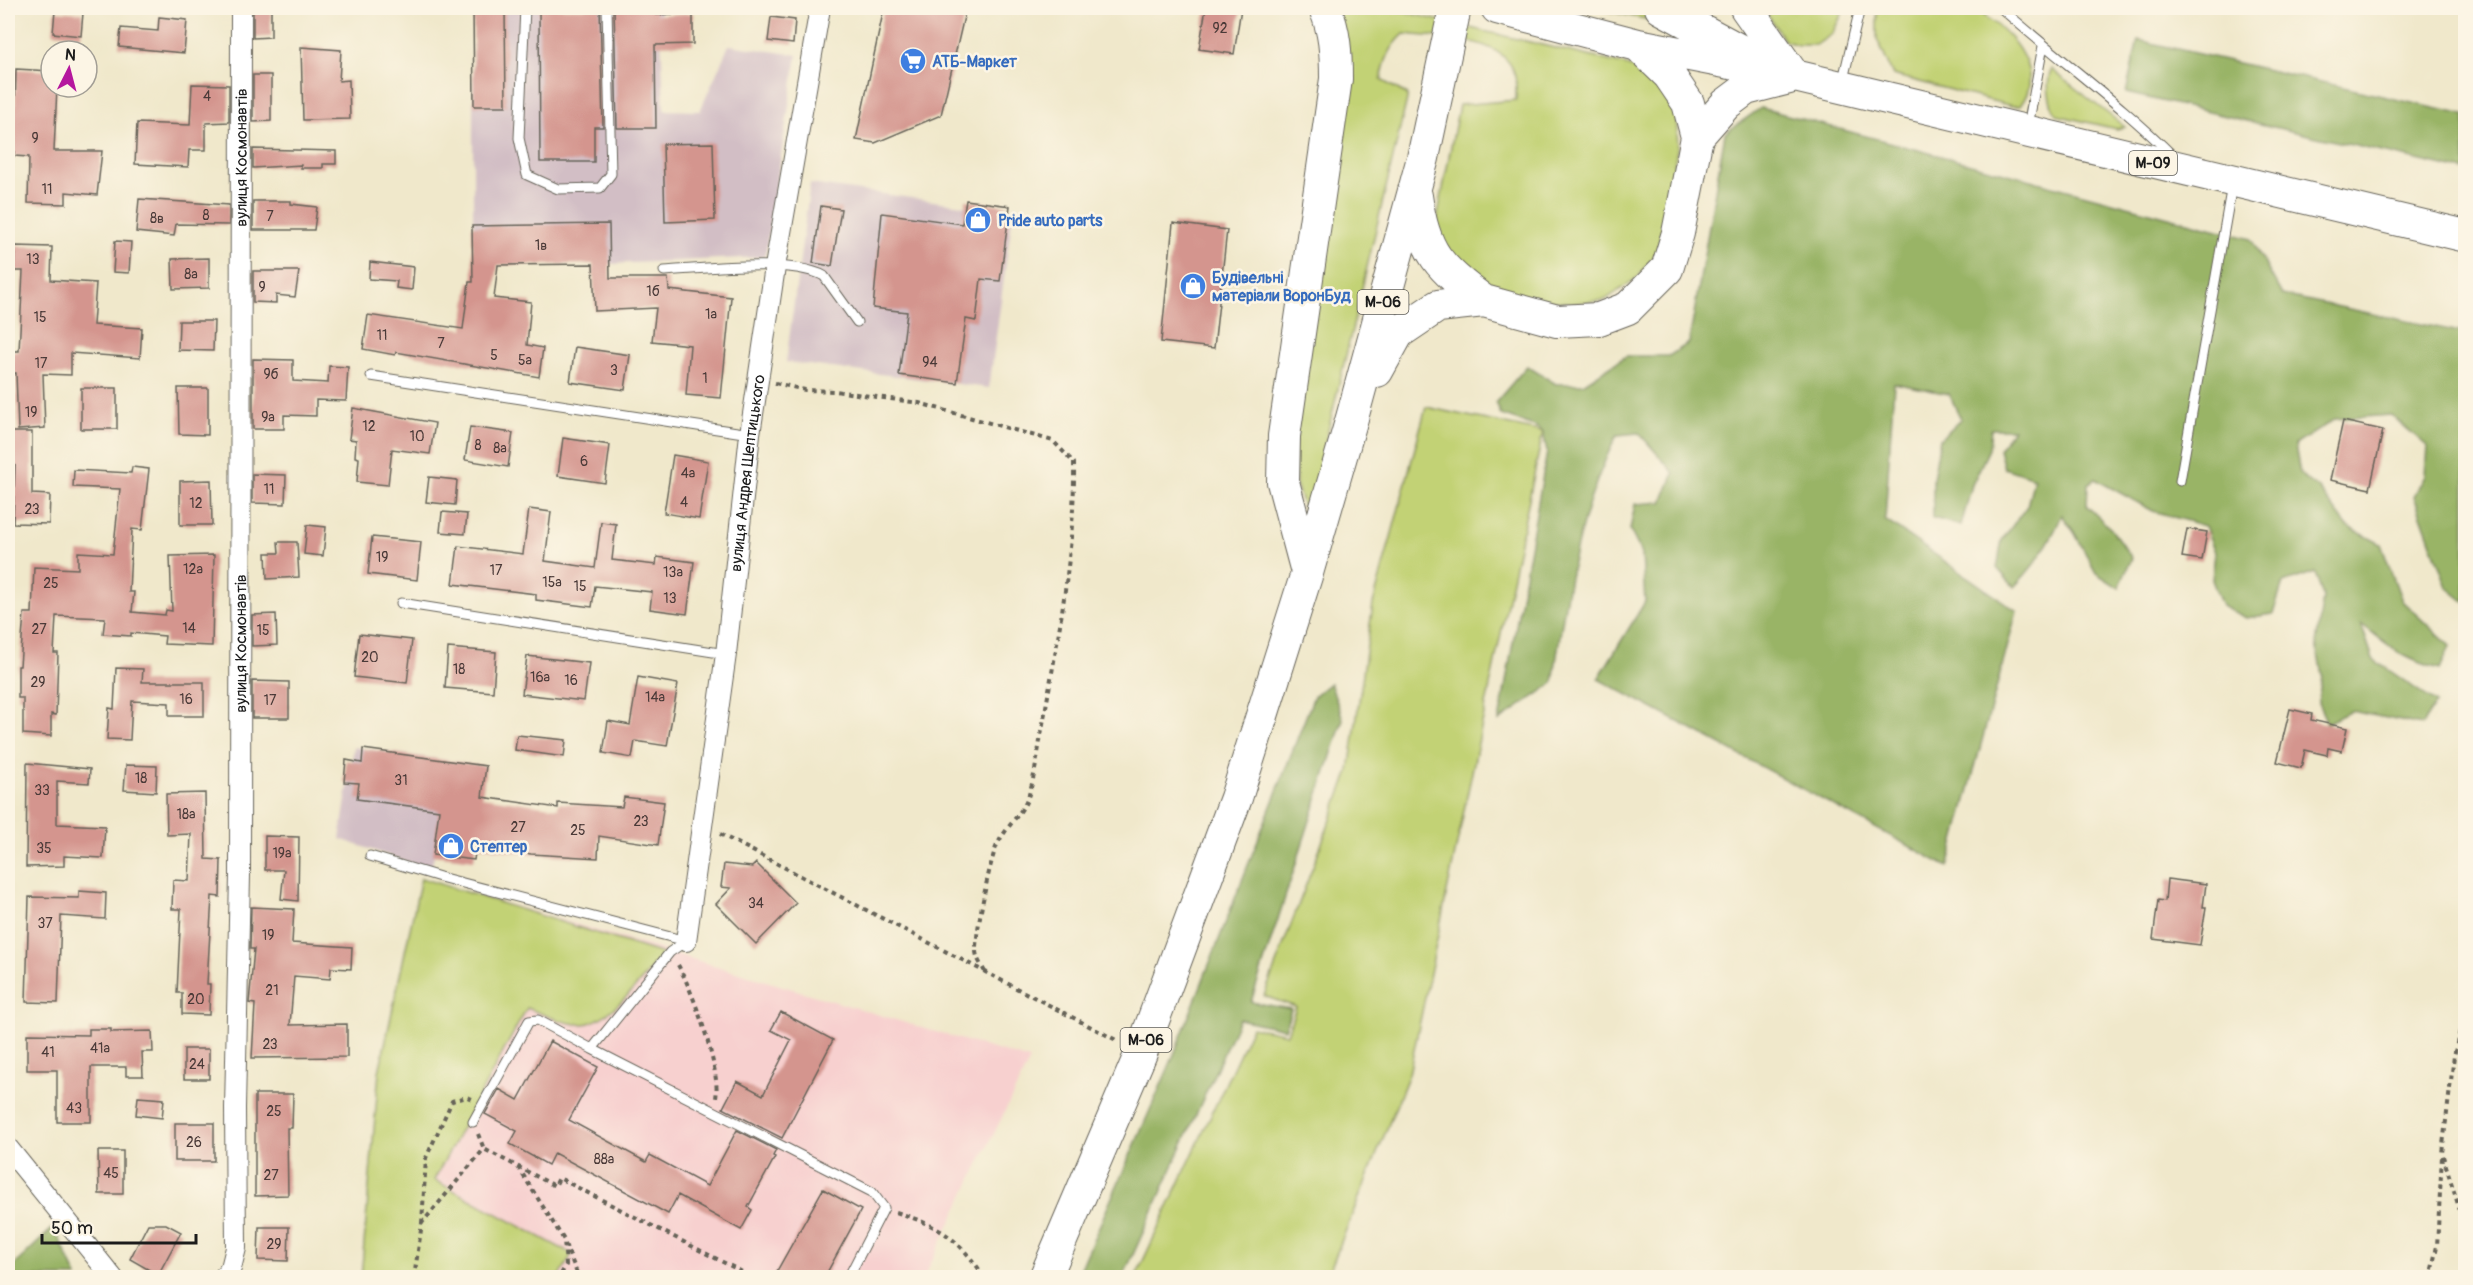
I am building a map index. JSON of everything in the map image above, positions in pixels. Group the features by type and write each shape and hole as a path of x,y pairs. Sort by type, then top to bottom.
{"highway":[{"path":"1307,573 1284,482 1284,436 1336,79 1336,48 1332,25 1325,8"},
{"name":"М-06","path":"1045,1278 1141,1053 1236,798 1307,573 1352,417 1415,186 1455,8"},
{"name":"М-09","path":"1497,8 1638,45 1788,75 2466,236"},
{"name":"М-09","path":"1661,8 1788,75"},
{"path":"1697,137 1726,104 1746,89 1788,75 1746,8"},
{"path":"1352,417 1398,333 1438,306 1484,302 1557,321 1599,319 1628,308 1667,269 1678,233 1697,137 1688,103 1668,75 1638,45"},
{"path":"1415,186 1421,231 1445,272 1484,302"}],"street":[{"name":"вулиця Космонавтів","path":"223,1278 231,1268 236,1248 235,1108 240,875 241,8"},
{"name":"вулиця Андрея Шептицького","path":"686,941 704,825 726,654 750,434 775,267 820,8"},
{"path":"8,1148 112,1278"}],"lane":[{"path":"525,8 519,138 527,175 558,189 600,188 610,174 607,8"},
{"path":"1841,89 1860,8"},
{"path":"2001,8 2043,46 2139,122 2189,172"},
{"path":"2026,133 2043,46"},
{"path":"2180,482 2233,182"},
{"path":"664,271 775,267 817,272 824,276 857,322"},
{"path":"371,376 750,434"},
{"path":"402,603 726,654"},
{"path":"370,856 440,878 686,941"},
{"path":"592,1049 670,952 686,941"},
{"path":"473,1122 529,1021 538,1020 872,1192 884,1208 848,1278"}],"path":[{"path":"760,379 804,390 836,391 930,406 1053,441 1074,464 1070,555 1050,682 1025,804 1008,824 995,848 976,953 985,972"},
{"path":"704,825 1141,1053"},
{"path":"670,952 690,985 718,1084 713,1110"},
{"path":"2430,1278 2437,1246 2442,1153 2454,1056 2466,1005"},
{"path":"414,1278 422,1223 426,1158 436,1131 453,1101 467,1096 483,1103"},
{"path":"473,1122 484,1149 555,1186 559,1178 754,1278"},
{"path":"422,1223 484,1149"},
{"path":"2442,1153 2466,1230"},
{"path":"517,1166 564,1240 579,1278"},
{"path":"884,1208 928,1223 963,1246 981,1272"},
{"path":"559,1278 566,1264 564,1240"}],"shaded area":[{"path":"473,8 660,8 664,110 700,111 729,45 797,55 765,257 610,264 473,265"},
{"path":"810,184 1013,212 989,388 786,362"},
{"name":"Стептер","path":"354,747 486,766 474,860 434,855 431,870 340,839"},
{"path":"421,878 1030,1060 924,1277 361,1278 379,1072"}],"green space":[{"path":"1953,6 1971,8 1981,13 2009,37 2024,58 2029,82 2027,94 2020,106 2012,106 1893,75 1877,39 1877,8"},
{"path":"1338,8 1387,8 1626,65 1647,75 1664,94 1676,116 1678,145 1657,252 1638,277 1605,300 1576,303 1548,301 1484,288 1434,235 1459,105 1516,100 1514,72 1507,60 1496,51 1482,45 1449,38 1404,34 1388,55 1381,80 1408,95 1307,519 1296,484 1294,449"},
{"path":"1593,8 1636,8 1651,15 1645,19"},
{"path":"1763,8 1845,8 1832,34 1816,45 1798,45 1785,41"},
{"path":"2138,40 2465,115 2465,171 2126,93"},
{"path":"2051,69 2125,127 2116,129 2057,115 2049,92"},
{"path":"1761,108 2251,239 2282,295 2465,333 2465,602 2447,587 2414,496 2425,476 2427,446 2391,415 2335,419 2295,445 2300,474 2319,489 2347,526 2381,544 2402,601 2450,646 2440,669 2405,656 2361,624 2373,659 2436,703 2422,725 2351,711 2327,723 2318,703 2322,675 2316,644 2323,597 2315,572 2283,583 2273,614 2246,618 2222,606 2212,580 2215,552 2205,526 2153,511 2095,479 2088,484 2087,506 2111,529 2132,558 2119,588 2096,573 2062,515 2042,553 2014,587 1997,568 2002,540 2027,506 2034,478 2004,468 1999,450 2013,429 1991,429 1989,449 1972,485 1961,526 1933,518 1933,479 1940,439 1961,419 1949,394 1894,383 1885,520 2017,611 1948,867 1598,679 1645,602 1642,554 1630,530 1635,504 1662,502 1674,473 1639,433 1617,435 1592,495 1574,556 1553,683 1499,721 1547,452 1543,432 1534,426 1501,415 1496,402 1527,366 1556,384 1583,384 1626,356 1669,356 1689,343 1725,133"},
{"path":"1426,407 1543,432 1409,1074 1327,1277 1135,1278 1252,1027 1287,1034 1296,1007 1264,996 1349,771 1373,604"},
{"path":"1330,683 1343,719 1251,1002 1291,1009 1285,1029 1239,1019 1123,1277 1077,1277 1171,1062 1314,696"},
{"path":"421,878 663,954 620,1003 610,1012 589,1023 566,1022 527,1008 434,1180 572,1254 559,1277 361,1278 379,1072"},
{"path":"54,1227 77,1277 8,1277 8,1271"}],"building":[{"path":"253,8 271,8 271,37 253,38"},
{"path":"473,8 505,8 506,106 474,106"},
{"path":"539,8 600,8 603,127 594,127 594,162 540,162"},
{"path":"614,8 656,8 656,15 693,13 693,44 655,45 656,128 617,128"},
{"name":"ATБ-Маркет","path":"884,8 966,8 941,115 875,143 856,140"},
{"path":"1206,8 1241,8 1234,54 1199,49"},
{"path":"55,11 83,13 81,36 53,33"},
{"path":"159,17 187,20 184,53 119,47 121,28 158,31"},
{"path":"771,17 795,20 793,44 768,41"},
{"path":"301,47 341,50 339,81 349,80 350,119 303,120"},
{"path":"16,69 39,70 39,99 56,99 54,151 102,151 97,195 66,192 66,204 28,203 29,157 14,156"},
{"path":"253,75 271,75 271,121 253,122"},
{"path":"192,84 229,85 229,122 206,123 206,150 189,150 188,167 135,164 137,123 190,125"},
{"path":"713,143 715,220 665,222 663,144"},
{"path":"253,149 336,151 336,164 323,164 323,168 301,168 301,165 253,168"},
{"path":"139,199 229,205 229,225 176,224 174,236 136,232"},
{"path":"966,200 1010,206 1000,281 981,279 976,321 966,319 957,383 899,375 907,312 873,308 882,213 962,224"},
{"path":"253,201 291,201 291,204 317,207 314,230 253,230"},
{"path":"821,206 841,209 832,266 813,263"},
{"name":"Будівельні матеріали ВоронБуд","path":"1173,223 1227,230 1214,348 1161,342"},
{"path":"609,224 610,278 668,278 669,290 731,297 721,398 686,395 690,345 652,341 656,308 595,311 593,264 498,265 494,298 531,302 527,345 543,348 539,377 396,352 395,355 363,349 368,315 463,329 469,282 473,282 472,226"},
{"path":"115,241 131,242 129,273 113,272"},
{"path":"15,246 52,247 51,280 96,283 93,325 142,328 140,358 71,353 71,375 43,374 45,428 18,430 16,373 12,373 12,351 19,351 23,271 14,271"},
{"path":"209,258 209,288 173,289 172,259"},
{"path":"370,262 414,267 412,290 396,288 397,281 369,279"},
{"path":"253,271 299,271 295,297 276,295 276,303 253,302"},
{"path":"179,321 214,321 213,351 178,350"},
{"path":"575,347 630,355 625,390 570,382"},
{"path":"253,359 293,360 293,381 328,383 329,366 348,367 346,401 316,400 316,416 284,415 284,429 253,429"},
{"path":"81,388 117,388 117,429 81,429"},
{"path":"178,388 208,388 208,435 179,434"},
{"path":"353,408 435,423 430,454 392,449 388,485 357,482 359,458 355,457 356,440 349,439"},
{"path":"2343,421 2383,430 2370,489 2330,480"},
{"path":"470,427 513,433 508,467 465,460"},
{"path":"12,432 32,432 32,494 50,495 49,524 13,523 15,465 12,465"},
{"path":"563,438 610,445 605,483 558,476"},
{"path":"673,455 708,461 699,519 664,513"},
{"path":"132,467 149,469 142,530 132,529 129,592 134,592 132,612 165,615 166,610 172,611 170,556 214,555 212,646 164,644 165,636 131,633 131,636 103,634 105,618 56,616 54,653 58,653 56,715 51,714 51,736 23,734 23,698 18,698 18,666 20,666 24,613 32,613 34,567 78,569 78,552 113,554 120,489 73,487 74,470 131,473"},
{"path":"252,474 286,475 285,504 252,503"},
{"path":"429,477 457,480 455,505 426,502"},
{"path":"211,480 212,525 180,525 180,481"},
{"path":"529,509 551,512 545,561 595,568 601,522 616,524 612,560 656,565 657,557 694,562 687,614 650,609 652,592 595,586 592,607 536,600 536,594 453,584 458,546 523,554"},
{"path":"442,512 467,514 465,534 440,532"},
{"path":"307,525 326,527 323,556 304,554"},
{"path":"2187,529 2207,532 2202,560 2182,557"},
{"path":"372,537 421,542 417,580 368,574"},
{"path":"278,542 297,542 299,577 267,579 266,553 279,553"},
{"path":"276,614 277,645 252,646 252,615"},
{"path":"359,634 412,640 407,683 354,677"},
{"path":"448,648 496,652 493,692 445,688"},
{"path":"527,656 589,663 584,701 522,694"},
{"path":"116,668 143,669 142,682 204,682 204,716 169,716 169,703 132,701 130,740 107,739 109,708 114,709"},
{"path":"638,677 678,684 667,746 635,741 632,758 603,753 608,721 630,725"},
{"path":"252,681 289,682 289,718 252,718"},
{"path":"2290,709 2312,714 2311,720 2347,728 2342,751 2328,748 2327,755 2305,750 2301,768 2277,762"},
{"path":"517,735 566,740 564,757 515,750"},
{"path":"363,749 486,766 482,797 558,808 558,803 622,807 624,797 664,802 658,845 599,836 598,858 531,854 476,846 474,860 433,855 439,810 357,799 359,783 344,782 346,760 362,763"},
{"path":"27,763 90,769 89,783 57,781 57,824 105,826 103,858 64,856 64,866 26,867"},
{"path":"126,765 157,766 156,792 124,790"},
{"path":"205,793 206,859 221,860 220,897 212,896 207,984 210,984 209,1015 182,1014 182,993 177,993 181,909 172,909 173,880 189,881 191,834 167,835 166,794"},
{"path":"265,836 299,837 298,901 281,899 284,870 265,870"},
{"path":"756,863 796,903 756,944 716,904 731,888 721,887 724,864 752,867"},
{"path":"2167,879 2206,884 2203,907 2206,907 2200,945 2153,939 2158,900 2165,901"},
{"path":"79,891 106,893 105,919 61,916 58,1003 26,1002 29,897 79,898"},
{"path":"251,907 294,909 292,943 352,947 351,969 331,968 330,979 294,976 290,1025 347,1024 347,1057 252,1058 255,1004 249,1003 254,949 250,949"},
{"path":"781,1012 833,1040 782,1138 723,1108 737,1081 763,1095 791,1040 771,1030"},
{"path":"89,1029 111,1029 111,1032 152,1031 153,1052 142,1052 143,1076 126,1076 126,1067 91,1067 91,1122 57,1122 57,1070 27,1070 27,1034 89,1035"},
{"path":"550,1041 598,1067 569,1120 646,1162 650,1155 707,1186 737,1130 776,1150 773,1156 775,1157 748,1207 752,1210 741,1230 678,1195 668,1214 554,1153 548,1165 510,1144 517,1131 485,1114 499,1089 518,1100"},
{"path":"184,1049 209,1049 209,1079 184,1079"},
{"path":"255,1094 293,1094 292,1128 287,1128 288,1195 255,1196"},
{"path":"138,1097 164,1099 162,1118 136,1115"},
{"path":"175,1123 214,1123 214,1161 175,1161"},
{"path":"98,1151 123,1151 123,1194 99,1194"},
{"path":"823,1189 861,1210 824,1278 773,1278"},
{"path":"148,1224 166,1224 181,1232 158,1275 130,1259"},
{"path":"259,1227 289,1227 288,1261 258,1260"}],"place":[{"name":"ATБ-Маркет","path":"913,61"},
{"name":"Pride auto parts","path":"978,220"},
{"name":"Будівельні матеріали ВоронБуд","path":"1193,286"},
{"name":"Стептер","path":"451,846"}]}
